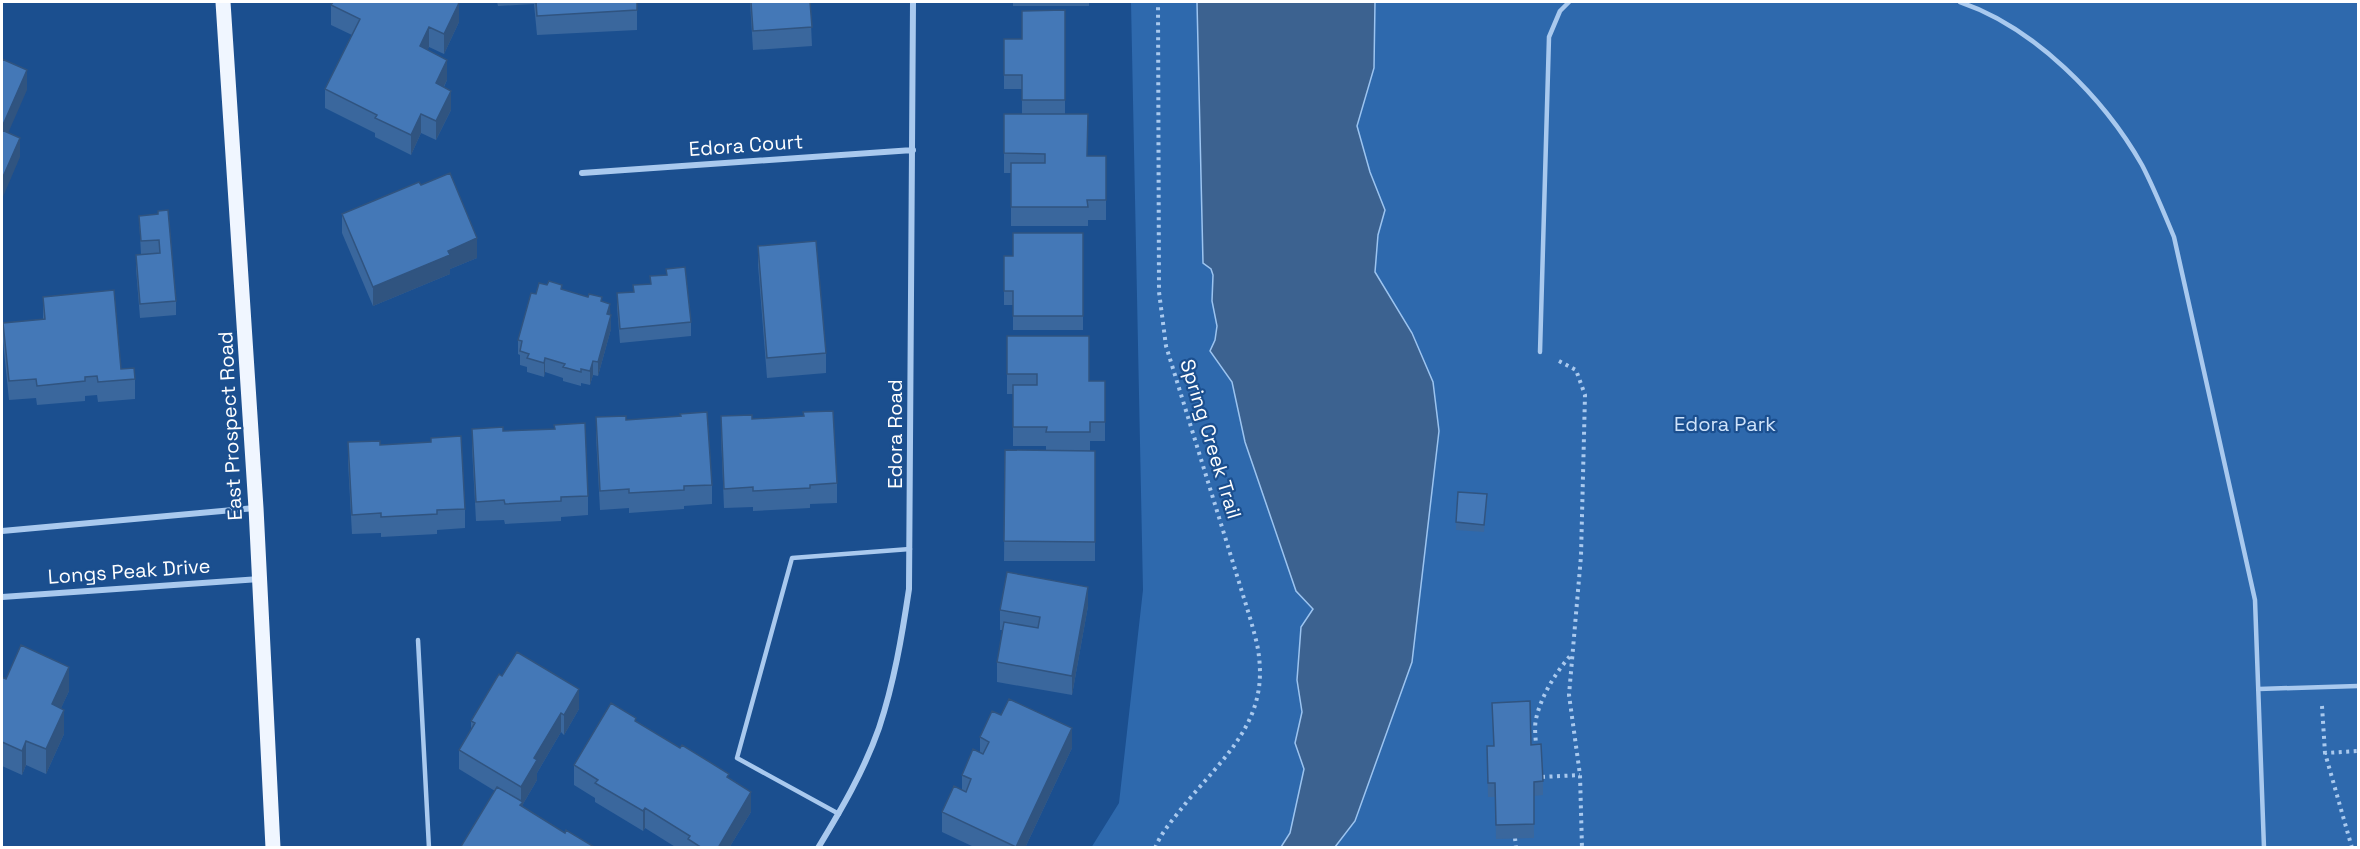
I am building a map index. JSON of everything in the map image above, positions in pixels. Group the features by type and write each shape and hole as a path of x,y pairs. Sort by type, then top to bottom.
{"main road":[{"name":"East Prospect Road","path":"223,2 256,508 273,848"}],"street":[{"name":"Edora Road","path":"818,848 848,799 879,729 899,655 909,589 913,2"},
{"name":"Edora Court","path":"582,173 913,150"},
{"path":"2,531 256,508"},
{"name":"Longs Peak Drive","path":"2,597 258,579"}],"lane":[{"path":"1540,352 1549,37 1560,11 1569,2"},
{"path":"1960,2 2013,27 2056,59 2077,79 2127,141 2154,189 2174,237 2255,600 2264,848"},
{"path":"839,813 737,758 792,558 910,549"},
{"path":"418,640 429,848"},
{"path":"2259,689 2358,686"}],"path":[{"name":"Spring Creek Trail","path":"1155,848 1173,819 1236,742 1251,719 1260,693 1259,657 1251,621 1166,346 1161,320 1158,2"},
{"path":"1540,352 1576,370 1585,395 1581,556 1569,695 1580,775 1582,848"},
{"path":"1536,758 1535,722 1539,706 1562,666 1572,654"},
{"path":"2321,688 2325,753 2352,848"},
{"path":"2325,753 2358,751"},
{"path":"1542,777 1580,775"},
{"path":"1515,838 1515,848"}],"green space":[{"name":"Edora Park","path":"1131,2 2358,2 2358,847 1091,848 1119,803 1143,590"}],"shaded area":[{"path":"1197,2 1375,2 1374,68 1357,126 1370,172 1385,210 1378,235 1375,272 1412,333 1433,382 1439,431 1412,662 1355,821 1335,847 1281,847 1290,833 1304,769 1295,743 1302,712 1297,680 1301,627 1313,609 1296,591 1245,442 1232,382 1210,351 1215,340 1217,326 1212,301 1213,275 1211,269 1203,263"}],"building":[{"path":"333,2 459,3 444,34 429,27 420,46 447,60 436,83 451,91 436,121 421,114 411,135 375,118 377,115 325,89 360,19 331,5"},
{"path":"536,2 637,2 637,10 537,16"},
{"path":"751,2 810,2 812,27 753,31"},
{"path":"1065,10 1065,100 1022,100 1022,75 1004,75 1004,39 1022,39 1022,11"},
{"path":"2,59 27,70 2,127"},
{"path":"1004,114 1088,114 1087,156 1106,156 1106,200 1087,200 1088,207 1011,207 1011,163 1045,163 1045,154 1004,153"},
{"path":"2,130 20,138 2,179"},
{"path":"450,173 477,238 448,251 450,255 373,287 342,214 419,182 421,185"},
{"path":"168,210 176,301 140,304 136,255 160,253 159,240 141,241 139,216 158,214 158,211"},
{"path":"1013,233 1083,233 1083,316 1013,316 1013,291 1004,291 1004,256 1013,256"},
{"path":"816,241 826,353 767,358 758,246"},
{"path":"685,267 691,322 620,329 617,293 634,292 633,285 651,284 650,276 667,275 666,269"},
{"path":"549,281 562,285 561,289 588,297 589,294 602,297 601,301 610,304 607,314 611,315 598,362 593,361 590,371 581,369 581,372 563,367 565,364 545,358 544,363 527,358 529,354 520,351 522,341 518,340 531,293 536,294 539,283 547,285"},
{"path":"114,290 121,369 134,368 135,379 98,382 97,376 85,377 85,381 37,386 36,379 9,381 3,323 45,319 43,297"},
{"path":"1007,336 1089,336 1089,381 1105,381 1105,422 1090,422 1090,432 1046,432 1047,427 1013,427 1013,385 1037,385 1037,374 1007,374"},
{"path":"833,411 837,483 810,485 810,488 753,491 753,487 724,489 721,416 752,415 752,419 804,416 803,412"},
{"path":"707,412 712,485 684,486 684,490 629,493 629,489 600,491 596,417 626,416 626,420"},
{"path":"585,423 588,496 561,497 561,501 505,504 504,500 476,502 472,429 503,427 503,431 555,429 554,425"},
{"path":"461,436 465,509 437,510 437,514 381,517 381,513 352,515 348,442 380,441 380,445 431,442 431,438"},
{"path":"1005,450 1095,451 1095,542 1004,541"},
{"path":"1458,492 1487,494 1484,525 1456,522"},
{"path":"1007,572 1088,587 1072,676 997,662 1004,622 1038,628 1040,617 1000,610"},
{"path":"21,645 69,667 52,704 64,710 46,749 26,741 22,751 2,742 2,677 6,679"},
{"path":"517,652 579,689 564,715 561,713 534,758 537,760 521,787 459,750 475,723 471,721 499,674 502,676"},
{"path":"1009,699 1072,728 1016,847 942,812 954,786 966,792 971,779 962,775 973,749 983,754 989,742 980,737 992,711 1001,715"},
{"path":"1530,701 1531,745 1541,744 1543,781 1534,782 1534,824 1496,825 1495,783 1488,783 1487,746 1494,746 1492,703"},
{"path":"611,703 636,718 635,721 680,748 682,745 729,774 727,777 751,792 718,848 702,848 688,839 690,836 645,808 643,811 595,783 598,780 574,765"},
{"path":"497,787 523,802 520,805 565,833 566,830 596,848 460,848"}]}
